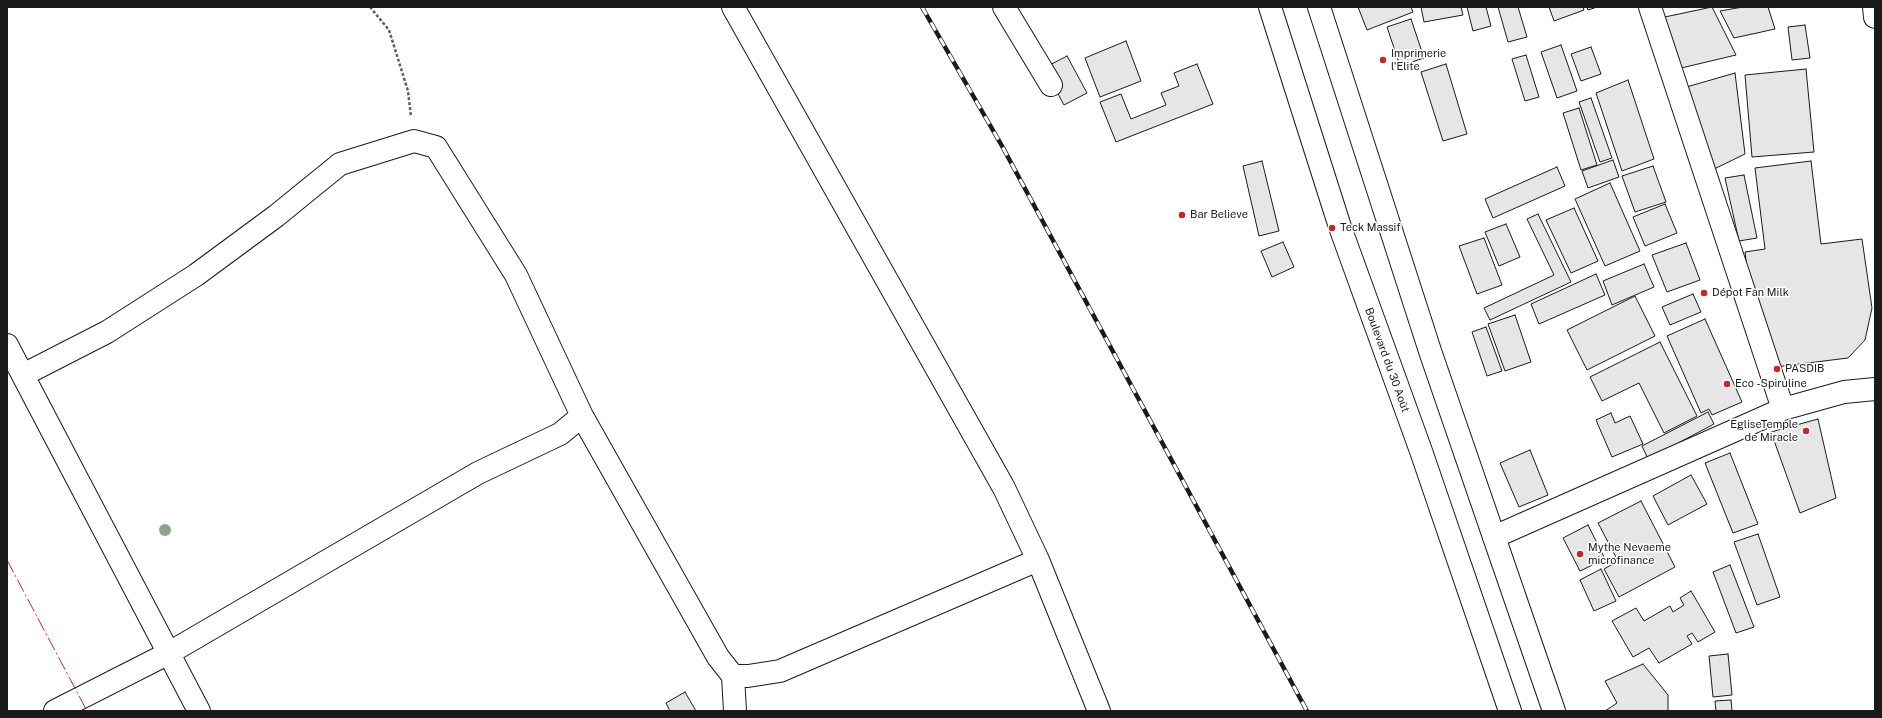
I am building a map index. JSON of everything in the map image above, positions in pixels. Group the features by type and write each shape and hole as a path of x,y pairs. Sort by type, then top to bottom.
{"main road":[{"path":"733,7 1004,488 1038,560 1099,711"},
{"path":"1004,7 1051,85"},
{"name":"Boulevard du 30 Août","path":"1270,7 1340,227 1421,451 1510,711"},
{"path":"1319,7 1431,354 1554,711"},
{"path":"1650,7 1783,409"},
{"path":"1874,7 1875,17"},
{"path":"23,376 107,332 196,275 276,216 340,164 414,141 436,147 516,276 582,416 718,657 733,676 736,711"},
{"path":"7,345 199,711"},
{"path":"1494,537 1783,409 1844,392 1875,389"},
{"path":"55,711 169,653 478,473 560,434 582,416"},
{"path":"733,676 748,676 780,671 1038,560"}],"path":[{"path":"370,7 389,30 408,92 414,141"}],"building":[{"path":"1358,7 1411,7 1413,12 1367,30"},
{"path":"1421,7 1461,7 1463,15 1424,22"},
{"path":"1467,7 1486,7 1491,26 1473,31"},
{"path":"1498,7 1518,7 1527,37 1508,42"},
{"path":"1549,7 1583,7 1584,10 1554,21"},
{"path":"1587,7 1597,7 1588,10"},
{"path":"1712,7 1736,55 1677,69 1660,18"},
{"path":"1743,7 1768,7 1775,29 1734,38 1720,11"},
{"path":"1411,19 1424,58 1400,66 1387,27"},
{"path":"1805,25 1810,58 1792,60 1788,27"},
{"path":"1126,41 1141,81 1100,97 1085,58"},
{"path":"1561,45 1577,91 1557,98 1541,52"},
{"path":"1591,47 1601,74 1581,81 1571,54"},
{"path":"1526,55 1539,97 1525,101 1512,59"},
{"path":"1067,56 1087,93 1064,105 1044,68"},
{"path":"1197,64 1213,104 1116,142 1100,102 1121,94 1131,119 1166,105 1161,93 1179,86 1174,73"},
{"path":"1446,64 1467,134 1443,141 1421,72"},
{"path":"1806,69 1814,152 1752,157 1745,75"},
{"path":"1735,73 1745,154 1710,171 1683,88"},
{"path":"1628,80 1654,159 1622,171 1596,93"},
{"path":"1591,98 1612,158 1600,162 1579,102"},
{"path":"1579,108 1597,165 1581,170 1563,113"},
{"path":"1613,160 1619,177 1588,188 1582,171"},
{"path":"1262,161 1279,231 1259,236 1243,166"},
{"path":"1811,161 1821,244 1862,239 1872,308 1865,340 1848,358 1759,369 1745,252 1765,249 1755,168"},
{"path":"1653,166 1666,202 1635,212 1622,176"},
{"path":"1557,167 1565,186 1493,218 1485,199"},
{"path":"1744,175 1757,238 1739,241 1725,178"},
{"path":"1610,183 1640,251 1605,266 1575,199"},
{"path":"1665,204 1677,233 1645,246 1633,217"},
{"path":"1574,208 1598,261 1571,273 1546,220"},
{"path":"1538,214 1571,282 1490,320 1484,308 1554,275 1527,219"},
{"path":"1506,224 1520,257 1499,266 1485,232"},
{"path":"1484,238 1502,285 1477,294 1459,246"},
{"path":"1283,242 1294,267 1272,277 1261,251"},
{"path":"1686,243 1700,280 1667,292 1652,255"},
{"path":"1644,264 1654,287 1612,305 1603,281"},
{"path":"1596,274 1605,295 1539,324 1531,304"},
{"path":"1693,294 1701,312 1670,325 1662,307"},
{"path":"1635,296 1655,336 1587,370 1567,330"},
{"path":"1515,315 1531,362 1505,371 1488,324"},
{"path":"1705,319 1742,402 1712,415 1709,409 1701,413 1667,336"},
{"path":"1486,327 1502,371 1487,376 1472,332"},
{"path":"1660,342 1697,416 1664,433 1639,383 1602,401 1590,377"},
{"path":"1708,412 1714,424 1648,459 1642,446"},
{"path":"1611,413 1615,423 1630,416 1643,444 1612,457 1596,420"},
{"path":"1818,419 1836,498 1800,513 1771,432"},
{"path":"1530,450 1548,495 1519,507 1500,463"},
{"path":"1730,453 1758,524 1733,533 1705,463"},
{"path":"1691,475 1707,504 1668,525 1653,496"},
{"path":"1641,501 1675,567 1619,597 1604,569 1618,561 1598,523"},
{"path":"1588,525 1605,559 1580,571 1563,538"},
{"path":"1758,534 1780,597 1757,605 1734,542"},
{"path":"1730,565 1754,627 1736,633 1713,572"},
{"path":"1601,569 1616,601 1594,611 1580,580"},
{"path":"1691,591 1715,632 1698,642 1692,633 1687,636 1692,644 1659,663 1649,648 1633,657 1612,621 1636,608 1644,621 1670,606 1673,612 1684,605 1680,598"},
{"path":"1728,654 1732,695 1713,697 1709,656"},
{"path":"1643,664 1668,695 1668,711 1605,711 1617,703 1605,681"},
{"path":"685,692 696,711 670,711 666,703"},
{"path":"1731,700 1732,711 1716,711 1715,701"}],"railway":[{"path":"922,7 1002,146 1307,711"}],"power":[{"path":"7,560 87,711"}],"place":[{"name":"Imprimerie l'Elite","path":"1383,60"},
{"name":"Bar Believe","path":"1182,215"},
{"name":"Teck Massif","path":"1332,228"},
{"name":"Dépot Fan Milk","path":"1704,293"},
{"name":"PASDIB","path":"1777,369"},
{"name":"Eco -Spiruline","path":"1727,384"},
{"name":"EgliseTemple de Miracle","path":"1806,431"},
{"name":"Mythe Nevaeme microfinance","path":"1580,554"}]}
